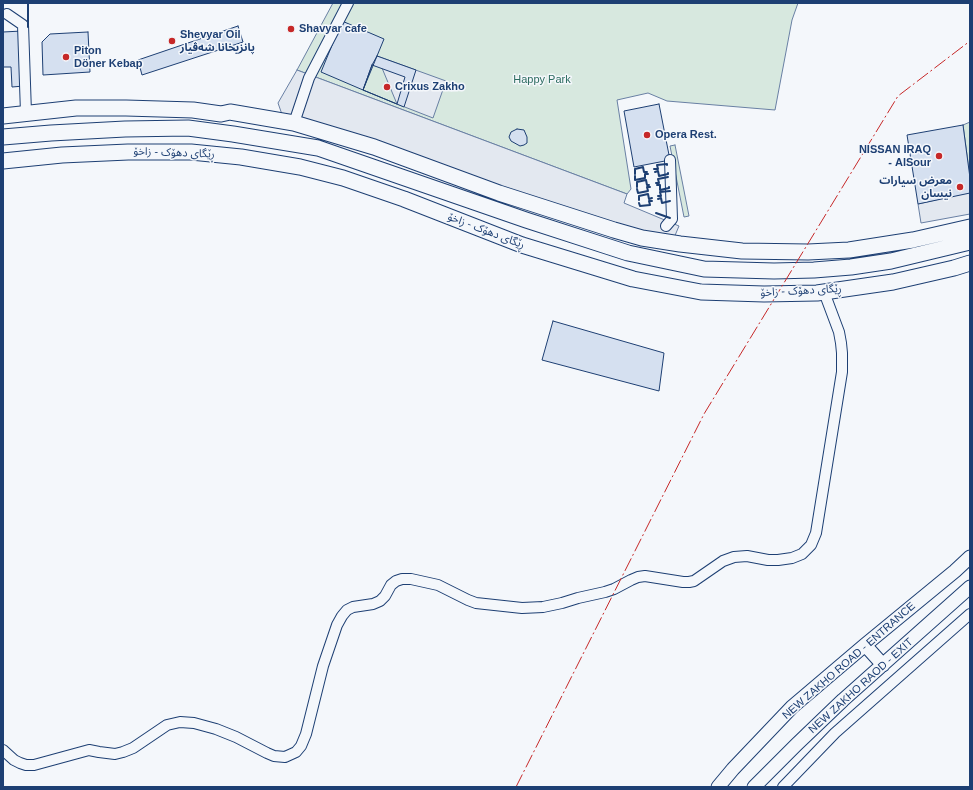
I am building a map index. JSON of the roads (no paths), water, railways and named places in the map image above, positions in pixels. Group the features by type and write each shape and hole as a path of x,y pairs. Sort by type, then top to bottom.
{"highway":[{"path":"3,116 76,108 160,109 193,110 221,114 230,112 294,123 374,147 499,193 642,238 680,244 742,251 808,252 849,250 913,240 970,227"},
{"name":"ڕێگای دهۆک - زاخۆ","path":"3,137 125,128 188,128 318,148 526,220 628,253 704,269 774,271 851,267 891,261 970,242"},
{"name":"ڕێگای دهۆک - زاخۆ","path":"3,161 62,155 128,152 191,152 241,157 300,167 343,178 404,199 522,245 633,279 701,292 764,294 824,292 892,282 970,263"},
{"path":"741,270 742,251"}],"main road":[{"name":"NEW ZAKHO ROAD - ENTRANCE","path":"718,787 733,769 792,707 970,557"},
{"name":"NEW ZAKHO RAOD - EXIT","path":"754,787 843,700 970,587"},
{"path":"865,645 883,665"}],"street":[{"path":"294,123 309,78 348,3"},
{"path":"7,14 23,25 26,113"},
{"path":"666,226 672,219 670,160"},
{"path":"3,750 20,764 26,765 34,765 89,750 114,754 133,748 167,725 180,722 194,723 216,729 236,737 266,753 274,756 285,757 296,752 301,746 306,734 323,666 336,625 347,610 353,607 373,604 380,601 385,596 391,585 396,581 411,579 429,583 476,603 522,608 543,607 605,592 638,577 645,576 683,582 694,581 723,561 734,557 747,556 768,560 778,560 792,558 802,554 811,545 816,533 842,363 839,332 824,292"},
{"path":"783,787 835,733 970,614"}],"place":[{"name":"Shavyar cafe","path":"291,29"},
{"name":"Shevyar Oil پانزيخانا شەڤيار","path":"172,41"},
{"name":"Piton Döner Kebap","path":"66,57"},
{"name":"Crixus Zakho","path":"387,87"},
{"name":"Opera Rest.","path":"647,135"},
{"name":"NISSAN IRAQ - AlSour","path":"939,156"},
{"name":"معرض سيارات نيسان","path":"960,187"}],"park label":[{"name":"Happy Park","path":"542,80"}]}
